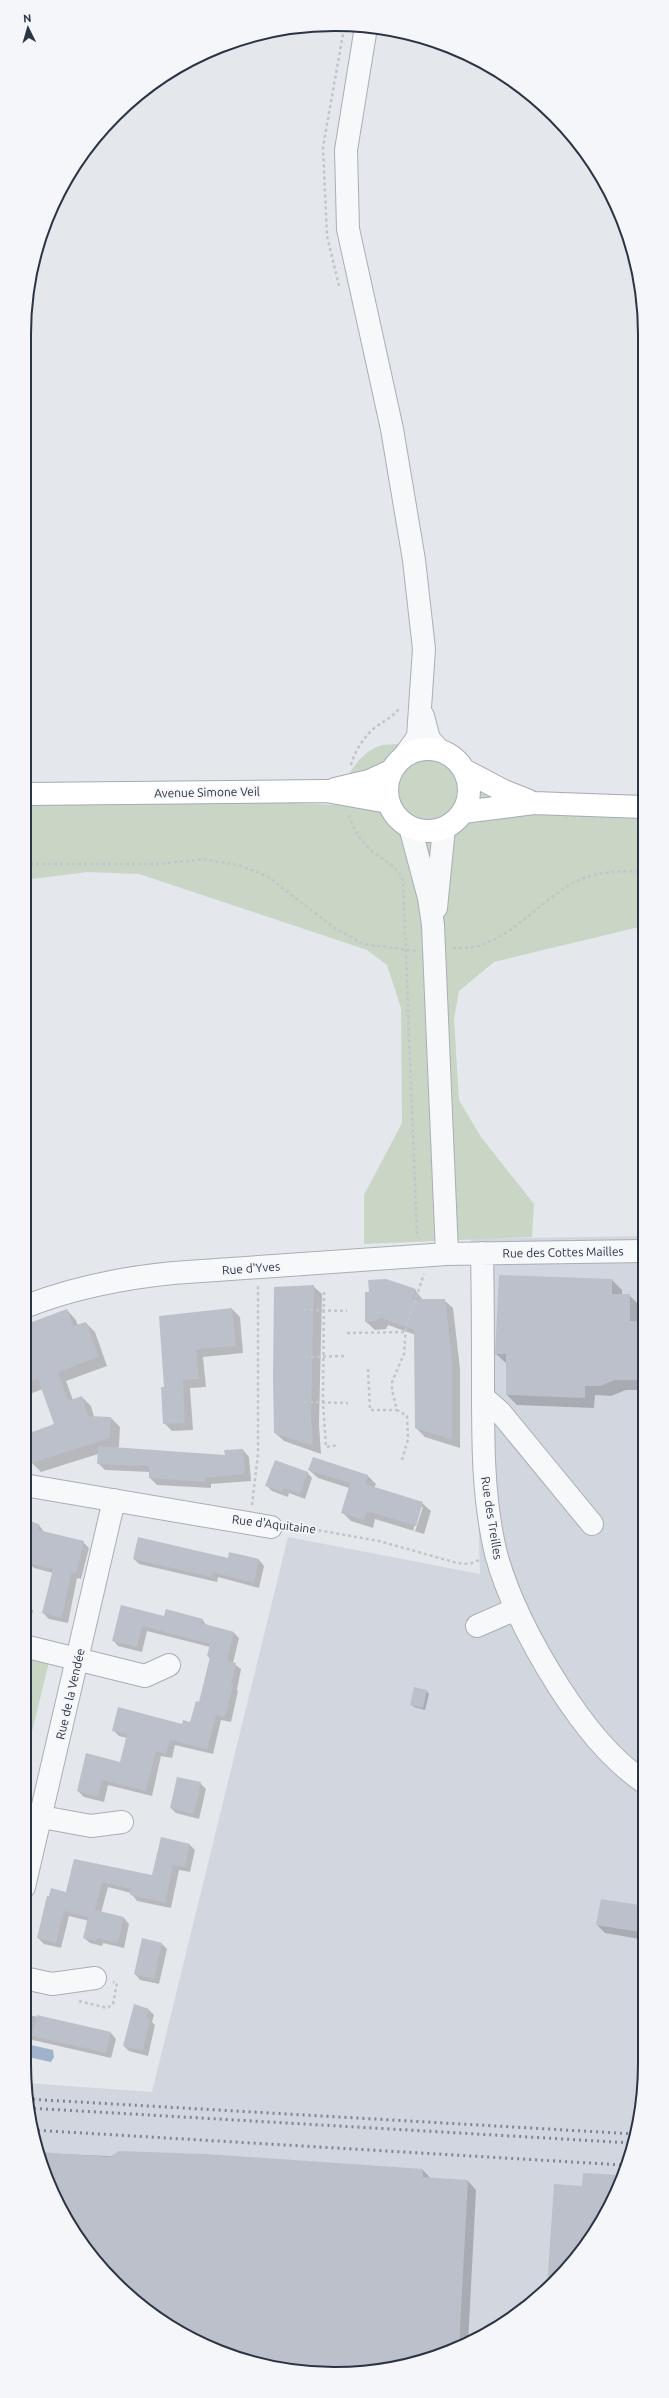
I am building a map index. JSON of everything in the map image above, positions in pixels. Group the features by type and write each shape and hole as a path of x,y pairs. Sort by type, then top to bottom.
{"main road":[{"path":"340,791 369,781 398,763 424,749 439,750 457,761 464,770 469,787 469,797 463,812 456,821 444,828 421,831 410,828 394,814 388,802 386,792 398,763"},
{"path":"464,770 504,792 534,803"},
{"name":"Avenue Simone Veil","path":"31,794 340,791 388,802"},
{"path":"463,812 534,803 638,807"}],"street":[{"path":"365,33 346,150 348,229 392,428 414,560 424,649 412,705 418,737 398,763"},
{"path":"412,705 429,739 439,750"},
{"path":"410,828 429,898 433,925"},
{"path":"432,1255 433,925 444,828"},
{"name":"Rue des Cottes Mailles","path":"482,1253 638,1251"},
{"name":"Rue d'Yves","path":"31,1304 49,1297 140,1276 432,1255 482,1253"},
{"name":"Rue des Treilles","path":"482,1253 483,1397 486,1480 496,1554 516,1609 549,1670 574,1710 602,1747 638,1777"},
{"path":"483,1397 500,1412 592,1524"},
{"name":"Rue d'Aquitaine","path":"31,1487 271,1527"},
{"name":"Rue de la Vendée","path":"31,1860 79,1660 114,1500"},
{"path":"477,1626 516,1609"},
{"path":"31,1648 145,1676 169,1665"},
{"path":"42,1817 91,1826 122,1822"},
{"path":"31,1980 52,1984 95,1978"}],"path":[{"path":"340,290 327,236 323,147 344,33"},
{"path":"397,1410 392,1390 392,1382 404,1354 405,1332 432,1255 406,951 403,880 398,869 373,852 354,830 340,791 361,742 376,726 412,705"},
{"path":"31,864 160,864 203,859 238,866 267,876 332,926 363,944 406,951 475,946 500,936 570,885 594,875 620,870 638,872"},
{"path":"248,1522 258,1464 257,1268"},
{"path":"324,1292 323,1402 326,1447 339,1445"},
{"path":"304,1310 347,1311"},
{"path":"347,1333 405,1332"},
{"path":"305,1357 347,1356"},
{"path":"368,1369 370,1410 397,1410 407,1416 408,1439 402,1460"},
{"path":"304,1402 348,1404"},
{"name":"Rue d'Aquitaine","path":"271,1527 283,1524 379,1541 464,1564 496,1554"}],"shaded area":[{"path":"638,1236 638,2064 632,2123 628,2142 615,2180 607,2198 587,2232 563,2264 535,2292 503,2316 469,2336 451,2344 413,2357 394,2361 334,2367 275,2361 237,2351 200,2336 166,2316 134,2292 106,2264 82,2232 62,2198 54,2180 41,2142 32,2083 152,2092 288,1537 480,1574 471,1239"}],"green space":[{"path":"392,744 408,744 457,761 488,793 638,812 638,927 494,962 459,991 454,1019 459,1100 481,1137 534,1204 532,1237 364,1244 364,1195 402,1123 401,1008 387,965 367,950 139,874 87,872 31,879 31,785 333,805 346,779 359,761 374,748"},
{"path":"31,1658 49,1662 31,1736"}],"water":[{"path":"31,2045 53,2050 54,2057 51,2062 31,2058"}],"building":[{"path":"499,1275 612,1279 612,1294 630,1294 630,1321 638,1321 638,1380 615,1380 600,1386 585,1386 585,1398 506,1395 506,1354 495,1354"},
{"path":"386,1279 416,1289 412,1299 445,1299 452,1360 452,1440 415,1428 414,1330 379,1317 377,1321 365,1322 365,1292 369,1292 368,1280"},
{"path":"314,1285 311,1416 313,1446 274,1433 273,1378 274,1287"},
{"path":"232,1308 236,1346 196,1349 199,1379 183,1380 185,1423 163,1424 161,1387 164,1387 159,1316"},
{"path":"67,1309 73,1326 86,1322 99,1357 58,1372 68,1401 82,1396 88,1416 111,1417 110,1438 31,1463 31,1432 54,1424 38,1379 31,1382 31,1322"},
{"path":"98,1446 225,1455 224,1450 243,1449 245,1474 205,1478 205,1482 149,1478 149,1466 97,1464"},
{"path":"313,1457 368,1475 365,1484 423,1502 416,1526 367,1511 364,1520 341,1513 350,1483 308,1470"},
{"path":"275,1460 308,1472 300,1494 284,1488 282,1492 265,1486"},
{"path":"31,1522 39,1524 38,1530 84,1541 76,1574 71,1573 62,1618 42,1613 53,1569 31,1564"},
{"path":"138,1537 228,1558 229,1552 259,1559 254,1583 213,1572 212,1577 133,1559"},
{"path":"121,1605 164,1616 166,1609 203,1619 201,1623 234,1632 227,1661 236,1663 231,1685 233,1685 225,1717 216,1715 207,1749 170,1740 166,1754 156,1751 146,1791 102,1780 98,1797 77,1791 86,1753 120,1762 127,1734 112,1731 118,1707 182,1724 183,1720 190,1722 196,1701 199,1702 210,1657 207,1656 210,1644 142,1626 137,1647 112,1641"},
{"path":"414,1687 427,1690 423,1708 410,1705"},
{"path":"177,1777 201,1782 194,1814 170,1808"},
{"path":"161,1837 190,1844 185,1867 173,1865 165,1903 130,1895 131,1889 102,1882 95,1910 124,1917 118,1943 97,1938 96,1941 83,1938 88,1917 64,1911 56,1943 37,1938 47,1896 49,1896 51,1888 66,1892 74,1859 152,1875"},
{"path":"601,1899 638,1905 638,1932 596,1925"},
{"path":"142,1938 162,1943 154,1979 134,1974"},
{"path":"134,2004 149,2009 147,2017 150,2019 143,2051 123,2046"},
{"path":"37,2015 111,2032 106,2053 32,2036"},
{"path":"119,2151 205,2154 423,2169 423,2177 468,2180 459,2340 413,2357 374,2364 334,2367 295,2364 256,2357 200,2336 166,2316 134,2292 106,2264 82,2232 62,2198 44,2152 110,2157"},
{"path":"583,2173 617,2175 607,2198 587,2232 563,2264 548,2279 554,2184 582,2186"}],"railway":[{"path":"34,2099 630,2134"},
{"path":"35,2108 628,2143"},
{"path":"39,2130 621,2165"}]}
